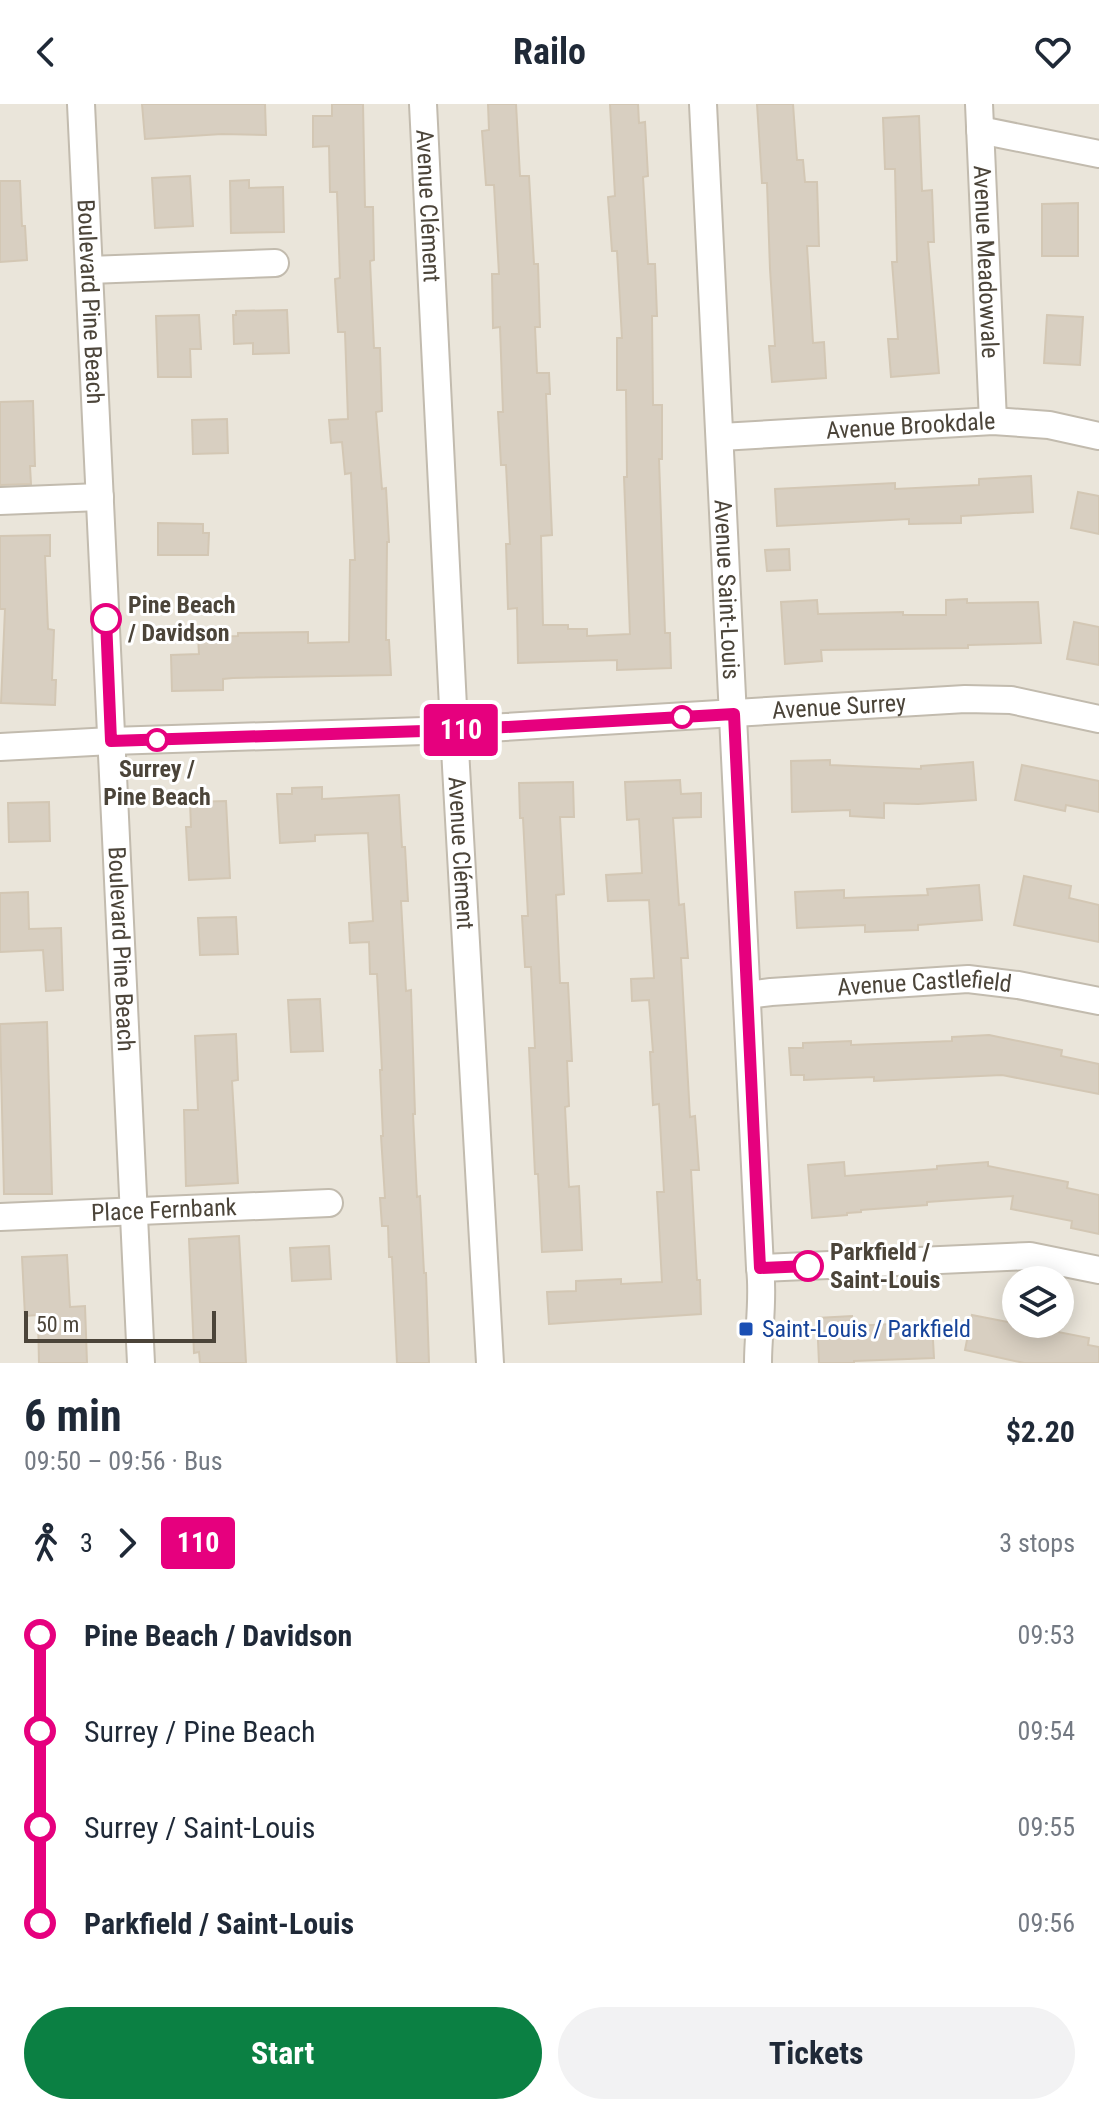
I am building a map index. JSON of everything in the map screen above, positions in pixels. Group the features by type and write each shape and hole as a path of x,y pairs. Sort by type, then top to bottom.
{"street":[{"name":"Boulevard Pine Beach","path":"81,104 141,1363"},
{"name":"Avenue Clément","path":"423,104 490,1363"},
{"name":"Avenue Saint-Louis","path":"703,104 763,1290 758,1363"},
{"path":"980,117 1099,154"},
{"name":"Avenue Meadowvale","path":"980,117 993,421"},
{"path":"89,270 275,263"},
{"name":"Avenue Brookdale","path":"721,437 993,421 1049,425 1099,436"},
{"path":"0,501 100,497"},
{"name":"Avenue Surrey","path":"0,747 455,730 965,699 1011,700 1099,719"},
{"name":"Avenue Castlefield","path":"747,995 968,979 1099,1001"},
{"name":"Place Fernbank","path":"0,1217 329,1203"},
{"path":"760,1268 1030,1256 1099,1270"}],"shaded area":[{"path":"0,104 1099,104 1099,1363 0,1363"}],"building":[{"path":"142,104 265,104 266,135 222,134 145,139"},
{"path":"332,104 363,104 365,207 373,207 374,260 370,261 374,348 380,348 382,411 376,412 382,489 386,488 389,542 386,640 389,640 391,675 233,678 223,679 223,690 172,691 171,655 199,654 198,637 308,632 308,643 349,642 350,560 355,560 351,473 345,474 342,442 331,443 329,420 348,419 345,332 338,332 335,279 340,278 337,192 330,192 329,146 313,147 313,116 332,116"},
{"path":"488,104 516,104 520,176 529,176 534,264 538,264 540,327 535,327 537,373 549,373 550,394 546,394 552,535 541,536 543,625 587,629 587,636 630,634 624,477 627,477 626,390 617,390 617,338 622,338 617,251 612,251 608,197 615,196 610,104 638,104 639,123 645,122 648,176 643,177 648,264 655,264 657,316 652,316 653,405 662,405 662,459 659,459 665,633 670,633 671,668 617,670 617,660 518,663 517,608 508,609 506,544 510,544 506,465 501,465 498,412 503,412 500,327 493,328 492,274 499,274 494,185 486,185 482,131 489,130"},
{"path":"757,104 793,104 797,160 803,160 805,182 817,182 819,246 807,246 813,343 824,342 826,378 772,382 769,346 775,346 767,183 762,183"},
{"path":"919,116 922,191 932,190 934,242 928,242 939,373 891,377 888,339 898,339 892,262 897,262 895,169 885,169 883,118"},
{"path":"190,176 193,226 155,228 152,178"},
{"path":"249,180 249,188 283,187 284,232 231,233 230,181"},
{"path":"0,181 20,181 27,260 0,262"},
{"path":"1078,203 1078,256 1042,256 1042,204"},
{"path":"287,310 289,353 253,354 253,343 234,344 233,315 236,311"},
{"path":"199,315 201,349 190,349 191,377 158,377 156,316"},
{"path":"1047,315 1083,317 1080,365 1044,363"},
{"path":"33,401 35,466 30,466 31,484 0,485 0,402"},
{"path":"227,419 228,453 193,454 192,420"},
{"path":"1031,476 1033,512 961,516 961,523 909,524 909,519 777,526 775,489 895,483 895,489 979,485 979,479"},
{"path":"1078,492 1099,496 1099,534 1071,528"},
{"path":"158,523 203,524 203,533 209,533 208,555 158,555"},
{"path":"50,535 50,556 45,556 48,629 54,630 52,680 56,680 55,705 1,703 5,609 0,609 0,536"},
{"path":"789,549 790,570 767,571 765,550"},
{"path":"967,599 967,603 1038,602 1041,643 968,645 968,648 821,650 822,661 785,664 781,602 817,600 818,614 903,612 903,615 946,615 946,600"},
{"path":"1074,622 1099,627 1099,665 1067,659"},
{"path":"830,760 830,765 921,769 921,766 973,762 976,800 884,803 884,818 850,816 850,810 792,812 791,761"},
{"path":"1022,765 1099,781 1099,812 1066,805 1065,811 1015,800"},
{"path":"680,780 681,794 701,793 701,817 673,818 679,905 684,904 688,958 681,958 690,1117 695,1116 699,1170 691,1170 701,1314 549,1324 547,1292 576,1291 576,1281 621,1279 621,1284 662,1282 657,1192 664,1192 659,1104 653,1105 649,1000 632,1001 631,979 654,978 649,900 608,901 606,875 642,873 639,819 627,820 625,782"},
{"path":"573,782 574,817 560,817 564,894 556,895 560,983 568,983 572,1061 567,1061 569,1106 565,1107 569,1187 579,1186 582,1250 542,1252 529,1048 535,1048 531,967 525,967 522,916 528,916 519,783"},
{"path":"322,787 322,799 399,795 408,901 401,901 406,991 411,990 417,1197 420,1196 426,1273 429,1363 397,1363 392,1257 389,1257 388,1226 382,1226 380,1198 385,1198 377,974 370,974 369,942 350,943 349,923 373,921 368,833 315,835 315,841 280,843 277,794 292,794 292,788"},
{"path":"226,801 230,878 189,880 186,827 191,827 190,802"},
{"path":"49,802 50,841 9,842 8,803"},
{"path":"1024,876 1071,886 1069,898 1099,905 1099,942 1014,925"},
{"path":"979,885 982,920 918,925 918,930 865,932 865,925 797,928 795,892 844,890 844,898 928,895 927,889"},
{"path":"28,892 29,929 61,928 63,990 46,991 43,950 0,952 0,893"},
{"path":"236,917 238,954 200,955 198,918"},
{"path":"320,999 323,1051 291,1052 288,1000"},
{"path":"47,1022 52,1194 4,1194 0,1024"},
{"path":"236,1034 238,1080 232,1081 238,1183 186,1186 184,1110 198,1110 195,1036"},
{"path":"989,1035 1062,1050 1061,1056 1099,1064 1099,1094 1002,1075 874,1081 874,1077 804,1080 804,1075 791,1075 789,1048 803,1048 803,1043 851,1041 851,1045 952,1041 952,1037"},
{"path":"844,1162 845,1176 988,1162 988,1166 1068,1182 1067,1188 1099,1195 1099,1234 1071,1228 1072,1221 1011,1209 1013,1196 927,1202 927,1205 861,1210 847,1215 812,1218 808,1165"},
{"path":"239,1236 246,1363 200,1363 199,1352 194,1353 189,1239"},
{"path":"329,1246 331,1279 292,1281 290,1248"},
{"path":"67,1255 70,1307 85,1306 87,1363 39,1363 38,1315 25,1316 22,1257"},
{"path":"972,1315 1002,1321 1002,1338 1074,1338 1074,1335 1089,1338 1088,1345 1099,1347 1099,1363 1024,1363 965,1350"},
{"path":"852,1316 852,1326 932,1322 934,1358 819,1363 817,1318"}],"bus line":[{"name":"110","path":"106,619 111,741 455,730 734,714 760,1268 808,1266"}],"place":[{"name":"Pine Beach / Davidson","path":"106,619"},
{"name":"Surrey / Pine Beach","path":"157,740"},
{"name":"Parkfield / Saint-Louis","path":"808,1266"},
{"name":"Saint-Louis / Parkfield","path":"746,1329"}]}
